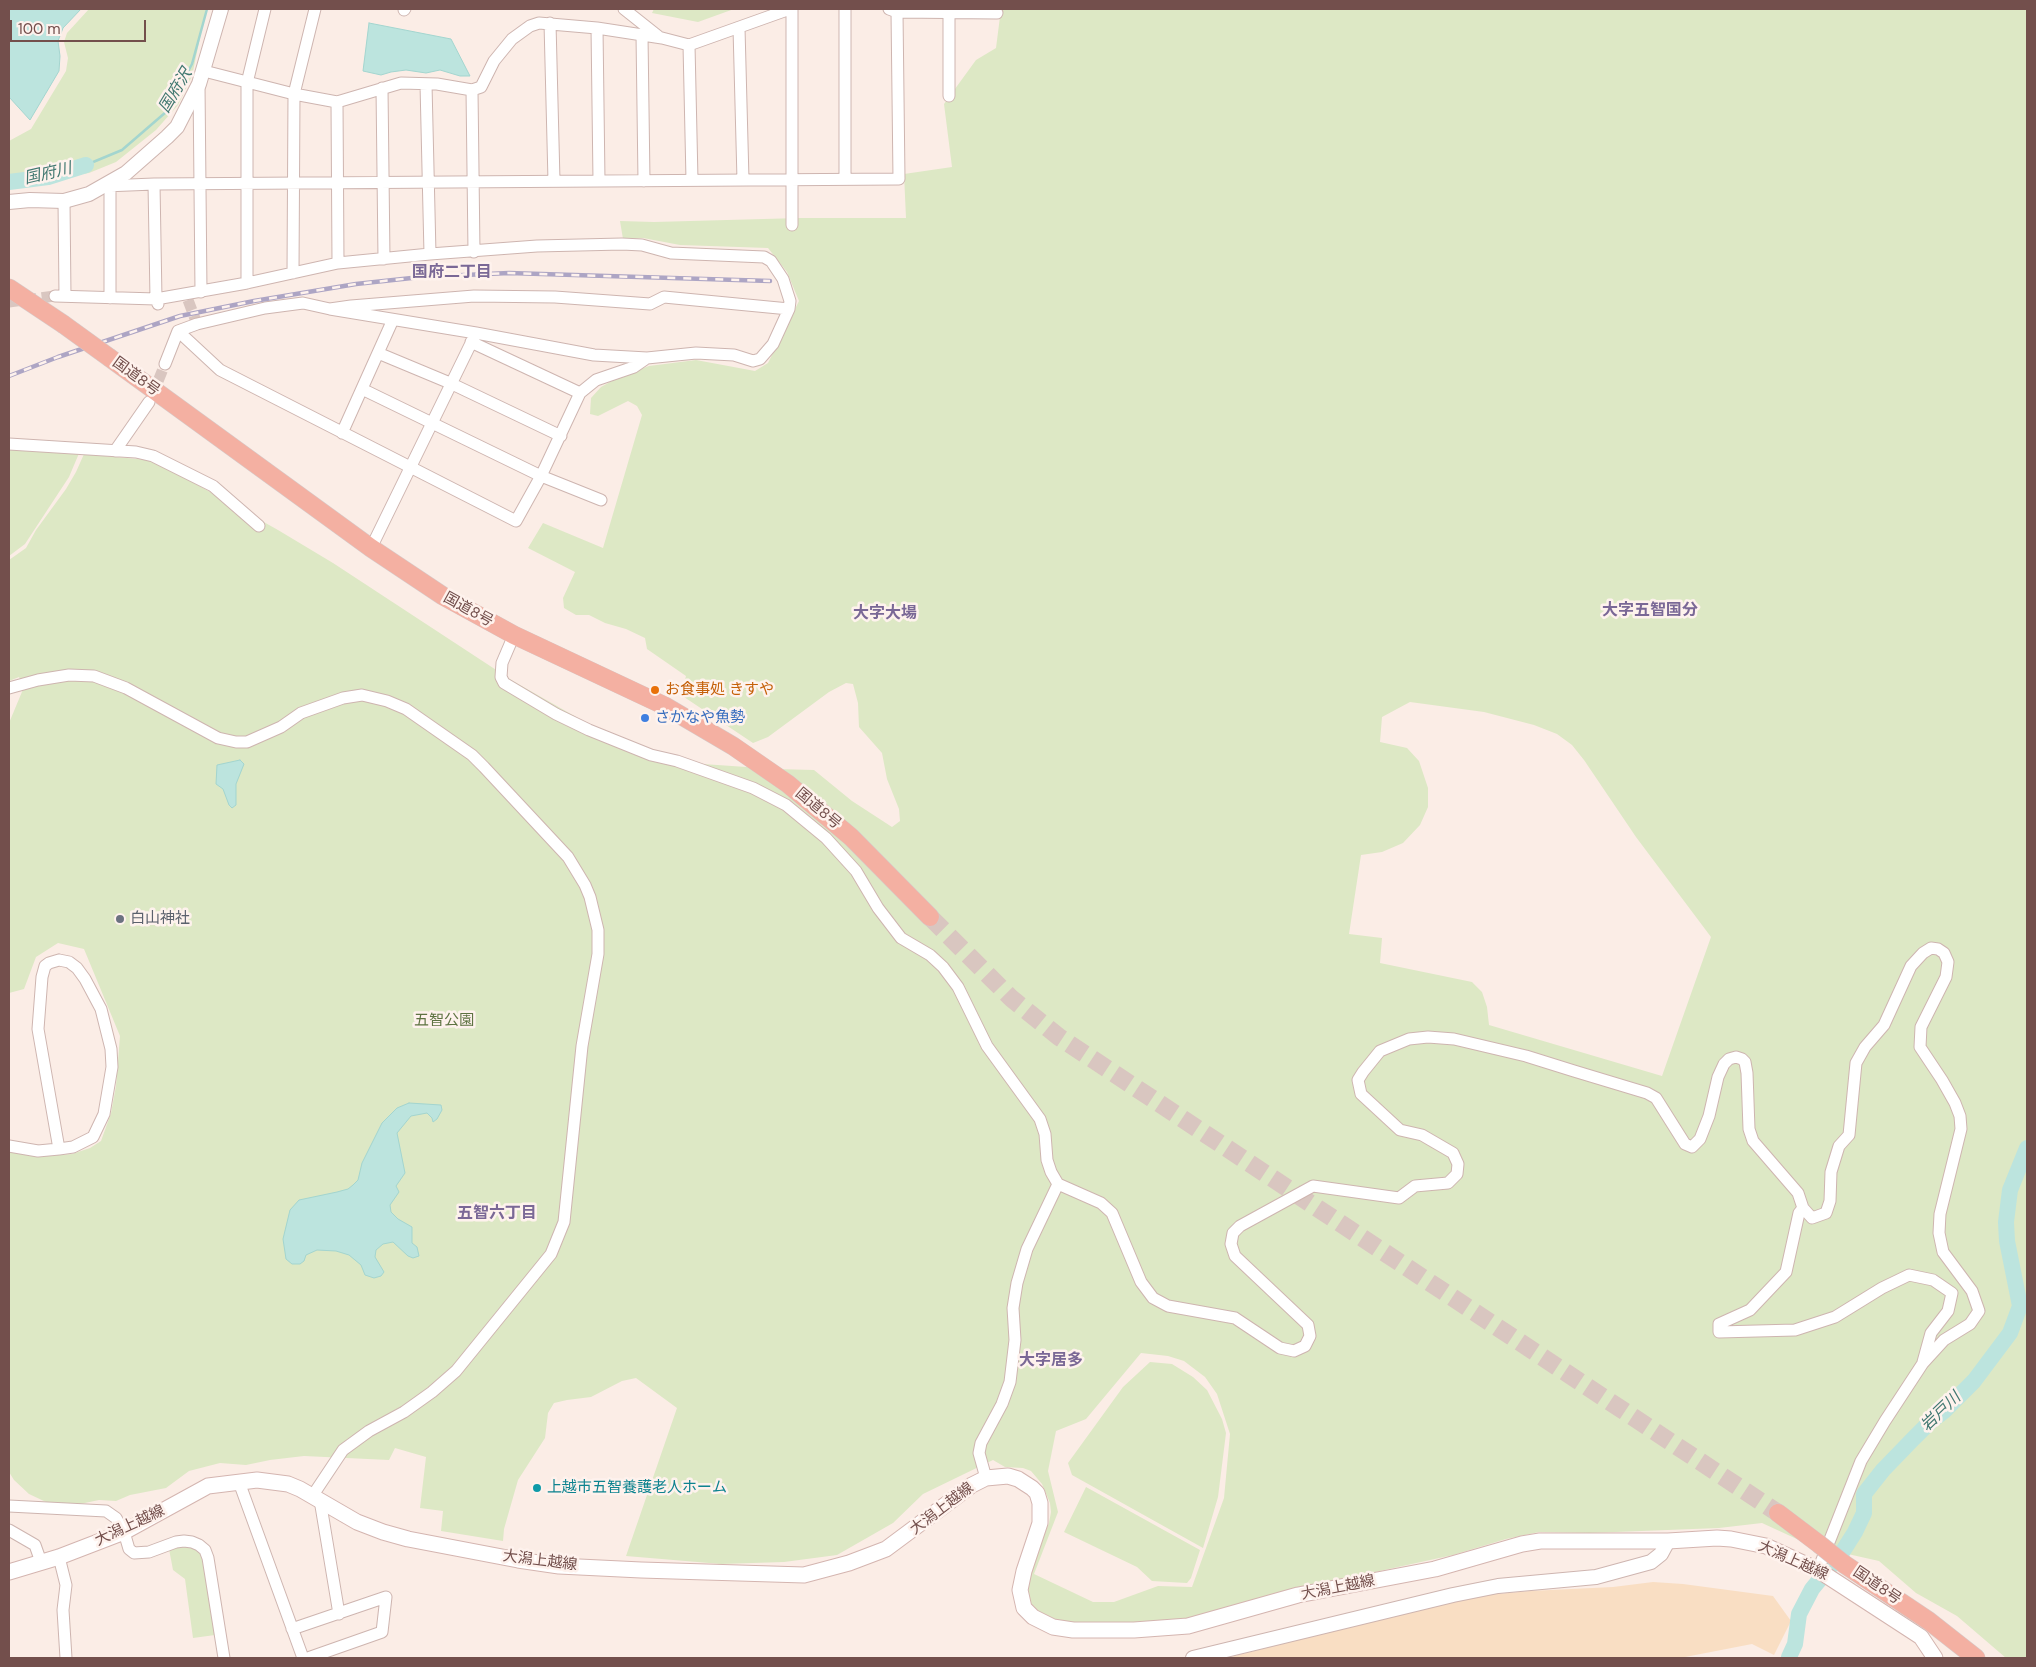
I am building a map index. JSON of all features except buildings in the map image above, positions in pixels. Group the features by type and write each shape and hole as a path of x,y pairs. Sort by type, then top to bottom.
{"highway":[{"name":"国道8号","path":"9,288 63,324 371,548 443,596 514,635 665,706 772,773 851,837 930,917"},
{"name":"国道8号","path":"1778,1513 1844,1564 1929,1621 1976,1658"}],"main road":[{"name":"大潟上越線","path":"9,1572 59,1557 124,1532 208,1486 257,1480 288,1484 316,1497 357,1522 392,1535 518,1560 559,1566 804,1575 849,1563 886,1549 972,1485 986,1478 1008,1476 1025,1483 1037,1493 1041,1513 1040,1522 1024,1571 1020,1590 1024,1608 1033,1617 1053,1627 1073,1630 1134,1630 1188,1626 1298,1596 1435,1569 1522,1544 1540,1541 1668,1542 1717,1538 1766,1546 1818,1570 1922,1637 1935,1658"}],"street":[{"path":"9,202 30,200 64,202 107,186 126,173 177,127 201,78 221,9"},
{"path":"247,284 247,83 266,9"},
{"path":"293,273 294,94 315,9"},
{"path":"624,9 637,13 662,38"},
{"path":"201,78 247,83 337,102 401,84 426,84 472,90 481,87 494,61 512,39 530,26 539,23 597,28 662,38 690,45 791,9 792,225"},
{"path":"845,9 845,179"},
{"path":"107,186 200,183 899,179 893,10 997,13"},
{"path":"949,13 949,96"},
{"path":"550,23 554,181"},
{"path":"597,28 599,181"},
{"path":"739,28 742,180"},
{"path":"642,35 644,181"},
{"path":"690,45 692,180"},
{"path":"201,78 201,292"},
{"path":"426,84 430,254"},
{"path":"382,88 384,259"},
{"path":"472,90 474,252"},
{"path":"337,102 338,263"},
{"path":"154,184 157,304 161,305 188,300"},
{"path":"107,186 110,298"},
{"path":"64,202 60,296 156,299 247,284 338,263 537,246 622,244 642,245 671,253 764,257 772,261 783,279 790,301 789,309 773,344 760,358 753,361 734,355 696,354 647,358 594,355 474,338 303,303 265,308 197,324 178,331 165,364"},
{"path":"330,309 474,296 555,297 650,304 664,297 789,309"},
{"path":"342,432 391,324"},
{"path":"178,331 220,370 516,521 561,436 580,393 596,380 634,367 647,358"},
{"path":"371,548 433,422 450,383 474,338"},
{"path":"474,338 580,393"},
{"path":"378,353 450,383 561,436"},
{"path":"362,389 541,476 601,500"},
{"path":"115,451 149,402"},
{"path":"9,444 136,452 153,456 213,486 258,526"},
{"path":"514,635 502,663 501,677 504,683 556,714 589,730 651,755 753,788 786,805 826,838 856,871 878,908 901,938 930,955 943,967 958,987 987,1046 1040,1119 1045,1134 1048,1165 1058,1184 1101,1203 1112,1213 1141,1282 1153,1298 1168,1306 1235,1318 1280,1348 1294,1351 1305,1346 1310,1336 1308,1326 1234,1256 1231,1244 1233,1233 1240,1226 1313,1186 1399,1198 1415,1186 1448,1183 1457,1174 1458,1164 1453,1153 1422,1135 1400,1130 1361,1094 1358,1080 1380,1052 1409,1039 1428,1036 1454,1039 1526,1056 1647,1093 1656,1098 1685,1144 1692,1147 1700,1139 1709,1116 1718,1077 1724,1064 1729,1058 1736,1057 1742,1059 1745,1062 1747,1073 1750,1132 1753,1141 1798,1194 1803,1208 1812,1218 1826,1213 1830,1201 1831,1172 1839,1146 1849,1135 1856,1063 1865,1047 1884,1025 1911,966 1923,953 1931,948 1938,949 1944,953 1948,962 1946,977 1921,1027 1920,1047 1955,1104 1962,1129 1940,1214 1939,1233 1943,1252 1972,1292 1979,1311 1970,1324 1944,1340 1923,1363 1861,1461 1818,1570"},
{"path":"9,688 38,680 69,675 94,676 126,688 218,738 236,742 247,742 281,727 301,713 343,698 362,695 387,701 406,709 472,755 554,840 568,857 588,891 598,930 598,954 582,1046 564,1222 551,1254 456,1371 432,1392 404,1412 369,1431 343,1450 316,1497 339,1614"},
{"path":"9,1146 38,1151 60,1149 73,1147 93,1137 104,1114 112,1067 106,1026 97,1002 85,979 77,968 69,962 59,960 45,966 42,977 38,1029 60,1149"},
{"path":"986,1478 979,1453 981,1443 1002,1404 1010,1382 1015,1340 1013,1308 1017,1283 1027,1249 1058,1184"},
{"path":"1803,1208 1799,1213 1786,1272 1750,1310 1719,1324 1719,1332 1795,1330 1835,1317 1882,1288 1909,1275 1933,1280 1952,1293 1948,1311 1931,1333 1923,1363"},
{"path":"239,1482 303,1658"},
{"path":"9,1506 106,1511 112,1514 124,1532 129,1549 134,1553 149,1552 184,1541 192,1542 205,1550 224,1658"},
{"path":"9,1530 34,1546 41,1562"},
{"path":"1193,1658 1453,1595 1498,1586 1596,1577 1651,1562 1661,1554 1668,1542"},
{"path":"59,1557 66,1585 63,1610 66,1658"},
{"path":"292,1629 386,1596 382,1632 308,1658"}],"green space":[{"path":"89,9 206,9 192,76 178,105 156,130 116,162 89,173 37,181 9,188 9,141 31,129 66,71 68,58 64,42 67,33"},
{"path":"654,9 734,9 698,22 652,13"},
{"name":"五智公園","path":"1001,9 2027,9 2027,1658 2006,1658 1957,1616 1916,1593 1879,1561 1812,1546 1762,1523 1719,1528 1590,1533 1539,1532 1506,1539 1453,1555 1279,1593 1195,1618 1169,1622 1075,1624 1048,1618 1035,1610 1030,1604 1027,1590 1035,1558 1049,1523 1051,1512 1050,1503 1042,1484 1031,1471 1023,1468 1005,1467 993,1460 923,1494 893,1523 837,1555 784,1562 721,1564 626,1556 677,1408 636,1378 622,1381 591,1397 554,1403 548,1413 545,1438 518,1480 504,1529 503,1541 441,1531 443,1511 420,1508 426,1457 395,1448 389,1460 304,1456 246,1465 220,1463 189,1471 166,1488 130,1495 116,1501 99,1500 80,1504 46,1502 29,1494 14,1480 9,1472 9,1150 44,1156 72,1154 90,1148 101,1141 111,1113 116,1086 120,1036 84,949 58,943 36,957 24,989 9,993 9,723 24,687 19,677 9,681 9,560 26,548 36,530 66,489 84,454 148,460 178,474 278,530 333,563 513,681 599,730 643,748 703,764 814,770 852,801 892,827 900,821 899,809 887,779 882,753 859,727 858,703 853,684 846,683 829,692 768,737 753,743 681,695 686,676 647,649 645,638 589,615 576,615 564,608 563,598 575,572 528,548 543,523 603,548 642,415 637,406 628,401 598,416 590,414 591,398 601,387 617,378 649,366 696,360 755,371 768,363 799,301 787,272 768,248 680,245 643,238 623,239 620,221 906,218 904,174 952,167 944,104 976,60 996,48","holes":["1410,702 1484,712 1534,725 1557,734 1572,745 1636,837 1711,937 1662,1076 1489,1025 1487,1007 1482,992 1472,982 1380,963 1382,938 1349,934 1361,855 1382,852 1403,843 1420,825 1428,807 1428,788 1419,761 1407,748 1380,742 1382,717","1141,1353 1168,1356 1184,1361 1205,1377 1217,1394 1230,1434 1224,1498 1192,1587 1158,1586 1114,1602 1093,1602 1034,1574 1058,1512 1048,1471 1056,1431 1086,1419"]},
{"path":"9,449 80,451 69,477 25,544 9,556"},
{"path":"1150,1362 1172,1364 1193,1377 1207,1390 1222,1419 1226,1433 1218,1497 1203,1548 1072,1475 1068,1463 1123,1387"},
{"path":"1086,1487 1200,1550 1191,1578 1187,1583 1152,1581 1137,1567 1064,1532"},
{"path":"187,1546 197,1550 203,1558 215,1635 193,1638 185,1579 173,1570 169,1549"}],"sand":[{"path":"1653,1582 1773,1596 1791,1621 1774,1655 1752,1644 1680,1658 1227,1658 1465,1597 1530,1591 1613,1587"}],"water":[{"path":"9,9 81,9 63,28 58,41 59,71 30,120 9,97"},
{"path":"369,23 451,39 470,76 460,76 440,70 426,73 406,70 381,75 363,71"},
{"path":"240,760 244,764 236,784 236,805 232,808 223,789 216,784 217,765"},
{"path":"409,1103 441,1105 442,1110 433,1122 427,1113 411,1116 397,1133 405,1173 396,1186 399,1192 390,1205 391,1212 398,1219 412,1227 412,1243 417,1247 419,1256 413,1258 408,1256 393,1242 383,1244 376,1250 375,1257 384,1272 381,1276 374,1278 365,1275 361,1265 349,1255 336,1251 317,1250 306,1255 304,1261 300,1264 292,1264 286,1259 283,1239 290,1210 299,1200 348,1189 353,1185 358,1180 362,1163 382,1123 397,1108"}],"waterway":[{"name":"国府沢","path":"86,165 122,150 166,112 192,64 207,9"},
{"name":"国府川","path":"9,182 48,177 86,165"},
{"name":"岩戸川","path":"1789,1657 1795,1644 1799,1614 1812,1589 1843,1551 1855,1532 1864,1513 1864,1494 1883,1470 1912,1440 1974,1381 2010,1333 2020,1306 2007,1241 2006,1222 2010,1190 2027,1148"}],"tunnel":[{"path":"9,302 55,296"},
{"path":"188,300 197,324"},
{"path":"152,396 165,364"},
{"path":"930,917 1011,998 1059,1037 1778,1513"}],"railway":[{"path":"9,376 58,357 180,316 254,301 356,284 421,277 509,273 770,281"}],"place":[{"name":"お食事処 きすや","path":"655,690"},
{"name":"さかなや魚勢","path":"645,718"},
{"name":"白山神社","path":"120,919"},
{"name":"上越市五智養護老人ホーム","path":"537,1488"}],"district":[{"name":"国府二丁目","path":"452,273"},
{"name":"大字五智国分","path":"1650,611"},
{"name":"大字大場","path":"885,614"},
{"name":"五智六丁目","path":"497,1214"},
{"name":"大字居多","path":"1051,1361"}]}
